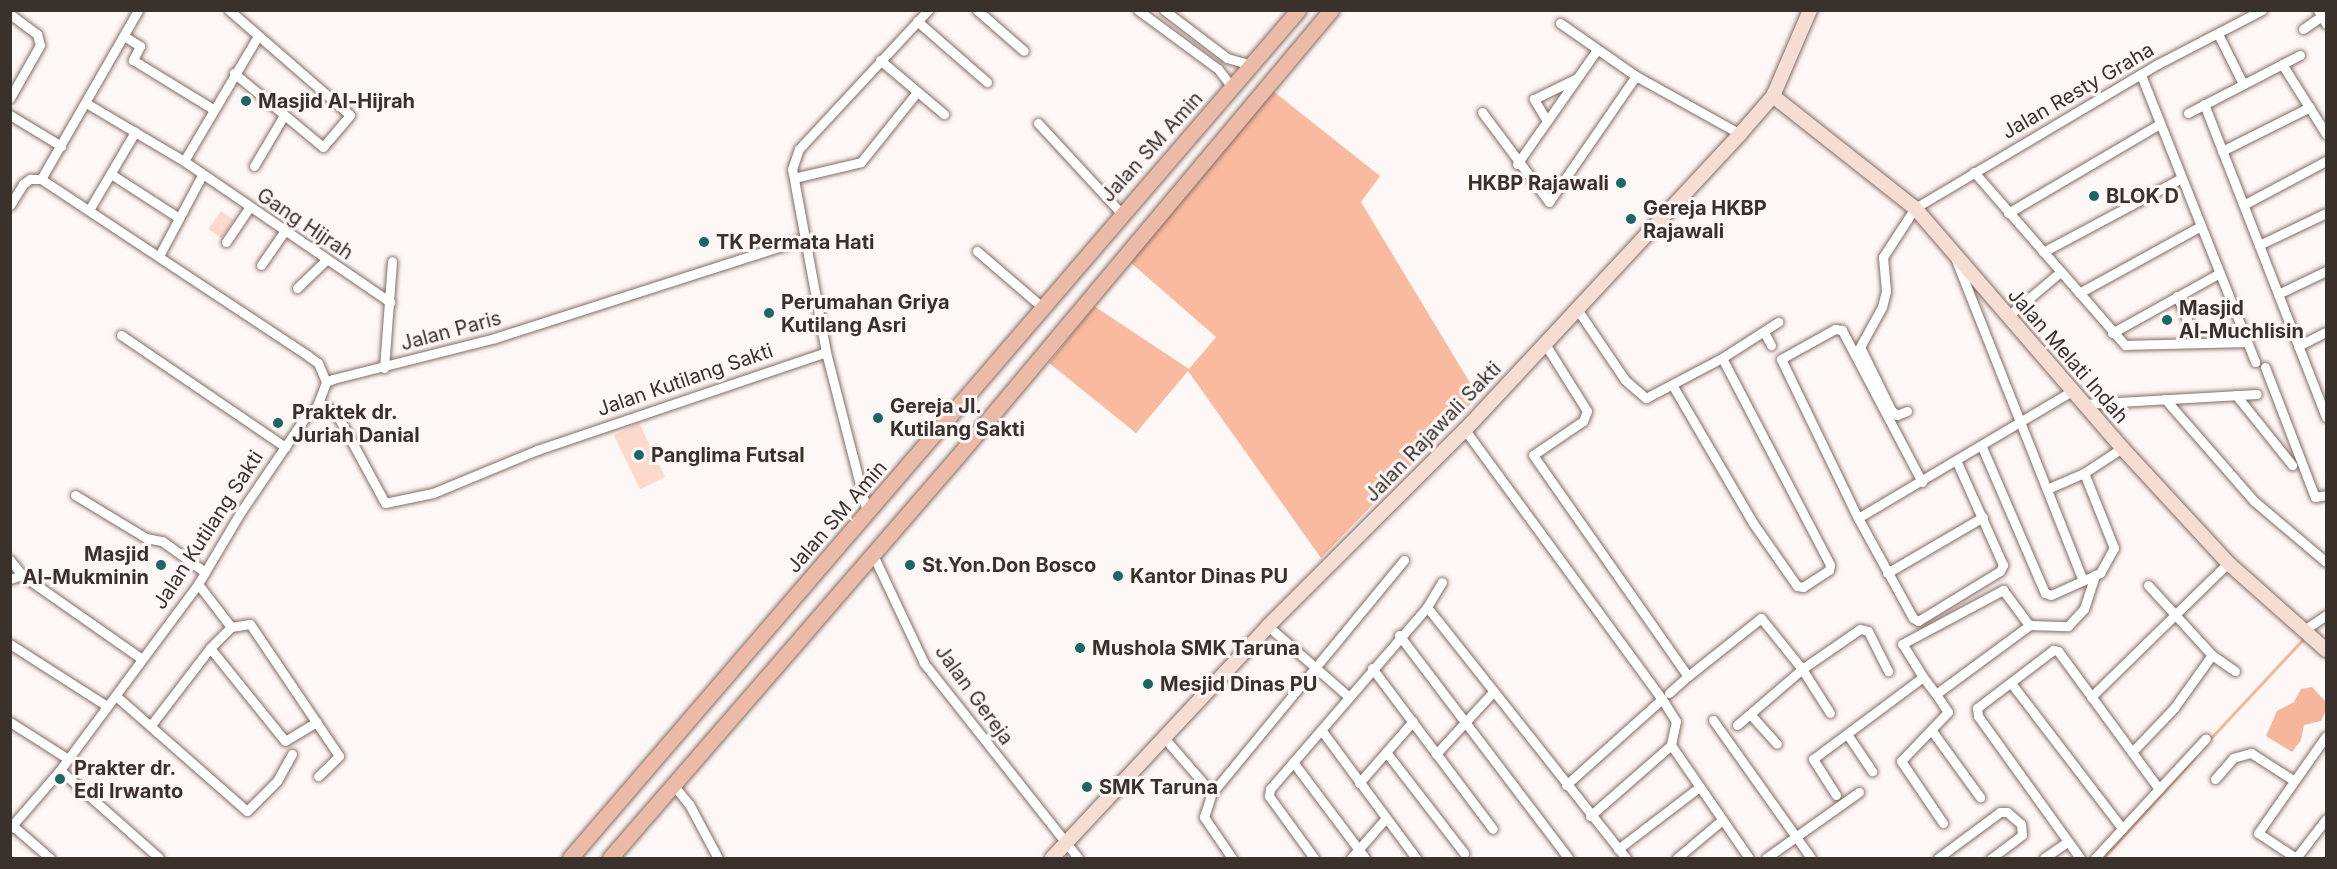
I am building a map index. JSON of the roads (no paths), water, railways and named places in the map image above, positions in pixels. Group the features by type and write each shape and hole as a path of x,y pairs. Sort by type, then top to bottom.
{"main road":[{"name":"Jalan SM Amin","path":"570,858 868,515 1121,213 1233,88 1298,10"},
{"path":"610,858 675,787 873,555 1330,10"},
{"path":"1140,193 1163,209"}],"street":[{"path":"229,10 351,114 326,148 283,117 234,73"},
{"path":"868,515 826,352 807,238 794,178 794,159 799,149 928,10"},
{"path":"1138,10 1218,69 1233,88"},
{"path":"1164,10 1227,58 1253,65"},
{"name":"Jalan Rajawali Sakti","path":"1052,858 1166,740 1268,626 1465,430 1740,134 1773,96 1810,10"},
{"name":"Jalan Resty Graha","path":"1915,208 2140,75 2262,10"},
{"path":"10,205 23,184 41,178 137,11"},
{"path":"978,11 1024,51"},
{"path":"10,14 38,33 40,45 10,98"},
{"path":"2302,28 2323,16"},
{"path":"917,21 987,82"},
{"path":"1560,23 1596,51 1636,76 1740,134"},
{"path":"2218,34 2243,84"},
{"path":"124,36 140,46 133,60 213,109"},
{"path":"184,161 234,73 258,36"},
{"path":"1517,164 1596,51"},
{"path":"2188,113 2300,55"},
{"path":"880,60 944,114"},
{"path":"2282,64 2326,134"},
{"path":"2140,75 2158,125 2255,362"},
{"path":"1482,112 1517,164 1550,202 1636,76"},
{"path":"1547,121 1534,99 1577,78"},
{"path":"794,178 861,162 917,92"},
{"name":"Jalan Melati Indah","path":"1773,96 1915,208 2122,448 2228,563 2326,650"},
{"name":"Gang Hijrah","path":"86,103 184,161 326,261 390,302"},
{"path":"2204,104 2245,204 2259,246 2326,417"},
{"path":"2222,151 2310,107"},
{"path":"10,116 61,146"},
{"path":"254,166 283,117"},
{"path":"1038,123 1121,213"},
{"path":"2008,213 2158,125"},
{"path":"89,210 135,132"},
{"path":"2245,204 2326,161"},
{"path":"1974,172 2112,333 2126,345 2246,342"},
{"path":"111,174 179,218"},
{"path":"159,256 202,175"},
{"path":"41,178 318,363 326,382 317,406"},
{"path":"2043,252 2180,179"},
{"path":"226,242 249,208"},
{"path":"1907,411 1897,414 1891,411 1860,347 1882,307 1886,291 1883,257 1915,208"},
{"path":"2259,246 2326,213"},
{"path":"2079,292 2201,226"},
{"path":"261,266 284,232"},
{"name":"Jalan Paris","path":"326,382 384,368 608,302 807,238"},
{"path":"977,251 1042,307"},
{"path":"1955,256 2083,581"},
{"path":"297,288 326,261"},
{"path":"384,368 392,261"},
{"path":"2278,294 2326,271"},
{"path":"2008,316 2060,273"},
{"path":"2112,333 2218,274"},
{"path":"2177,296 2197,342"},
{"path":"1577,309 1635,391 1646,398 1673,386 1722,358 1779,321"},
{"path":"1922,482 1842,330 1835,329 1781,359 1858,518 1912,618 1924,619 2000,571 2003,560 1957,462"},
{"path":"1764,332 1771,345"},
{"path":"2298,346 2326,332"},
{"path":"121,335 285,447"},
{"path":"1545,344 1587,411 1583,421 1533,454 1688,676"},
{"name":"Jalan Kutilang Sakti","path":"12,827 60,770 198,584 285,447 317,406 331,410 340,420 385,504 433,493 537,450 826,352"},
{"path":"1673,386 1752,523 1797,586 1803,587 1829,570 1830,565 1722,358"},
{"path":"2265,367 2315,497 2326,495"},
{"path":"1858,518 1957,462 2072,391"},
{"path":"2084,404 2257,394"},
{"path":"2236,395 2292,465"},
{"path":"2164,399 2254,501 2326,562"},
{"path":"1465,430 1666,696 1676,721 1671,745 1590,816"},
{"path":"1982,447 2041,590 2051,595 2096,575 2106,567 2114,548 2085,473"},
{"path":"2047,489 2085,473 2122,448"},
{"path":"75,495 146,538 162,541 205,572"},
{"path":"1887,573 1983,517"},
{"name":"Jalan Gereja","path":"873,555 924,663 1078,858"},
{"path":"10,560 22,575 142,659"},
{"path":"1232,858 1204,817 1212,793 1404,560"},
{"path":"2091,697 2175,619 2228,563"},
{"path":"10,579 22,575"},
{"path":"1936,694 2029,625 2068,626 2084,609 2096,575"},
{"path":"1261,801 1322,731 1399,635 1427,607 1442,582"},
{"path":"198,584 231,627"},
{"path":"2148,585 2175,619 2212,655 2235,671"},
{"path":"1943,823 1900,761 1932,731 1948,712 1902,644 2003,590 2029,625"},
{"path":"1427,607 1590,816 1626,858"},
{"path":"2304,630 2326,615"},
{"path":"1566,785 1688,676 1761,618 1802,669 1830,713"},
{"path":"151,725 210,648 231,627 250,624 339,756 318,776"},
{"path":"1268,626 1348,696"},
{"path":"1737,725 1802,669 1860,628 1868,631 1888,671"},
{"path":"1399,635 1568,858"},
{"path":"10,644 107,706"},
{"path":"210,648 285,741 317,722"},
{"path":"2080,858 1976,711 2054,649 2060,652 2159,789"},
{"path":"2132,752 2174,708 2212,655"},
{"path":"1372,668 1493,829"},
{"path":"1836,795 1813,759 1923,677"},
{"path":"2011,683 2122,828"},
{"path":"1436,754 1493,692"},
{"path":"116,696 247,811 277,781 292,754"},
{"path":"1750,714 1777,744"},
{"path":"1713,720 1811,858"},
{"path":"1359,783 1413,721"},
{"path":"10,722 68,759"},
{"path":"1322,731 1416,858"},
{"path":"1932,731 1980,797"},
{"path":"1847,734 1872,771"},
{"path":"2326,736 2293,780 2259,833 2296,858 2326,820"},
{"path":"2095,858 2206,738"},
{"path":"1166,740 1212,793"},
{"path":"1671,745 1744,857"},
{"path":"1386,752 1464,853"},
{"path":"2215,779 2233,758 2251,753 2293,780"},
{"path":"1293,762 1365,858"},
{"path":"60,770 159,858"},
{"path":"675,787 689,804 718,858"},
{"path":"1618,849 1698,788"},
{"path":"1766,858 1859,792"},
{"path":"1269,793 1314,858"},
{"path":"1938,858 2000,812 2007,812 2021,824 2022,835 1991,858"},
{"path":"1351,858 1386,818"},
{"path":"1677,858 1721,821"},
{"path":"12,827 50,858"},
{"path":"2044,858 2067,842"}],"waterway":[{"path":"2208,741 2305,637"},
{"path":"2103,858 2194,758"}],"place":[{"name":"Masjid Al-Hijrah","path":"246,101"},
{"name":"HKBP Rajawali","path":"1621,183"},
{"name":"BLOK D","path":"2094,196"},
{"name":"Gereja HKBP Rajawali","path":"1631,219"},
{"name":"TK Permata Hati","path":"704,242"},
{"name":"Perumahan Griya Kutilang Asri","path":"769,313"},
{"name":"Masjid Al-Muchlisin","path":"2167,320"},
{"name":"Gereja Jl. Kutilang Sakti","path":"878,418"},
{"name":"Praktek dr. Juriah Danial","path":"278,423"},
{"name":"Panglima Futsal","path":"639,455"},
{"name":"Masjid Al-Mukminin","path":"161,565"},
{"name":"St.Yon.Don Bosco","path":"910,565"},
{"name":"Kantor Dinas PU","path":"1118,576"},
{"name":"Mushola SMK Taruna","path":"1080,648"},
{"name":"Mesjid Dinas PU","path":"1148,684"},
{"name":"Prakter dr. Edi Irwanto","path":"60,779"},
{"name":"SMK Taruna","path":"1087,787"}]}
